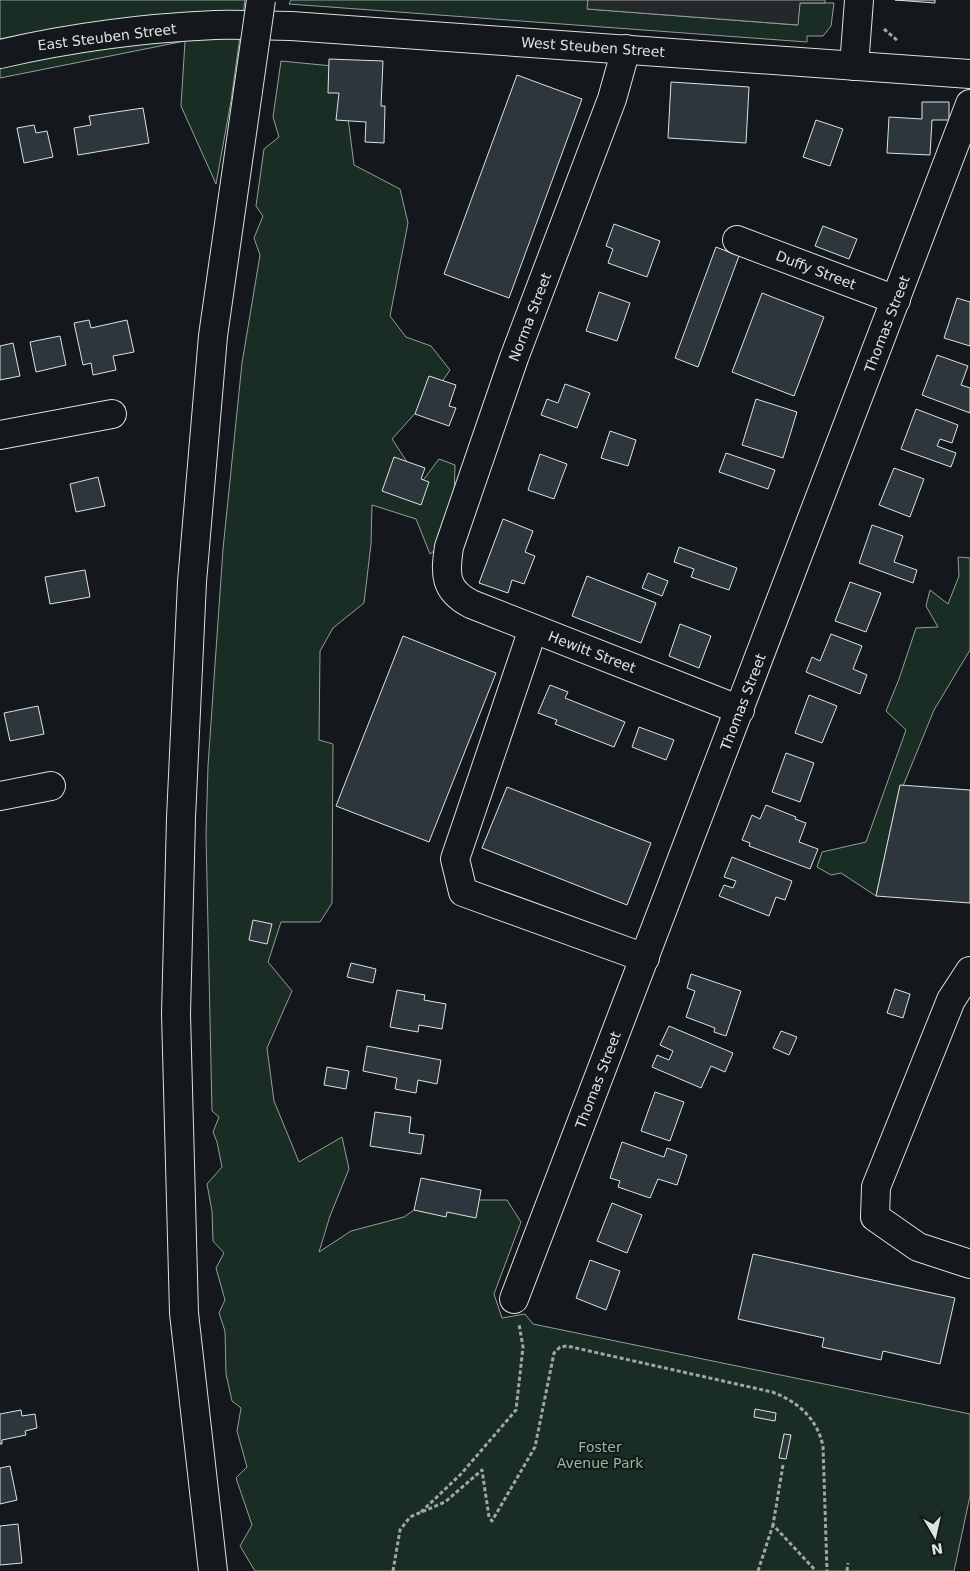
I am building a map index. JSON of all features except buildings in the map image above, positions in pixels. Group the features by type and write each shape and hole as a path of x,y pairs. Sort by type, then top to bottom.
{"street":[{"path":"213,1571 184,1313 176,1014 181,818 192,582 213,336 261,0"},
{"path":"854,66 859,0"},
{"name":"West Steuben Street","path":"216,25 291,26 970,74"},
{"name":"East Steuben Street","path":"0,54 119,34 216,25"},
{"name":"Norma Street","path":"450,586 446,567 449,547 514,358 612,99 626,49"},
{"name":"Thomas Street","path":"514,1300 896,300 963,142 970,104"},
{"name":"Duffy Street","path":"737,240 896,300"},
{"path":"0,435 112,414"},
{"name":"Hewitt Street","path":"450,586 457,597 470,604 740,710"},
{"path":"533,629 455,859 463,892 645,958"},
{"path":"0,796 51,786"},
{"path":"970,971 951,1000 876,1187 875,1217 918,1247 970,1264"}],"path":[{"path":"419,1514 461,1474 516,1410 523,1347 514,1300"},
{"path":"393,1571 400,1530 410,1517 445,1502 482,1470 489,1517 492,1521 535,1448 554,1353 567,1346 772,1392 787,1398 803,1410 819,1431 823,1446 827,1571"},
{"path":"758,1571 773,1525 783,1465"},
{"path":"773,1525 816,1571"},
{"path":"847,1571 848,1563"}],"green space":[{"path":"0,0 245,0 231,101 216,184 181,106 185,41 0,78"},
{"path":"291,0 588,0 588,9 797,25 800,3 834,3 831,26 823,36 807,36 807,42 289,4"},
{"name":"Foster Avenue Park","path":"281,61 353,68 346,102 354,165 400,189 408,223 390,316 406,337 431,346 450,370 437,389 392,439 421,483 439,459 455,465 454,499 462,530 430,554 416,519 372,505 371,544 364,603 333,628 320,651 319,740 333,744 332,903 320,922 281,922 268,962 292,991 267,1048 274,1101 299,1162 342,1137 349,1169 330,1216 319,1252 351,1231 404,1217 414,1210 472,1200 507,1200 521,1222 494,1294 502,1318 525,1314 533,1324 970,1414 970,1496 954,1571 255,1571 240,1546 252,1525 236,1478 247,1467 237,1431 241,1408 232,1401 226,1374 225,1331 219,1313 225,1300 216,1268 224,1253 213,1241 212,1211 207,1184 222,1167 213,1132 219,1117 212,1111 206,835 208,766 223,549 242,363 260,255 254,238 263,216 256,206 264,149 279,137 273,117"},
{"path":"958,557 970,558 970,650 934,710 903,786 900,786 876,896 841,873 831,875 817,867 822,852 866,842 906,730 886,711 916,628 938,627 926,606 930,590 948,604 959,576"}],"shaded area":[{"path":"588,0 825,0 825,3 800,3 798,25 587,9"}]}
